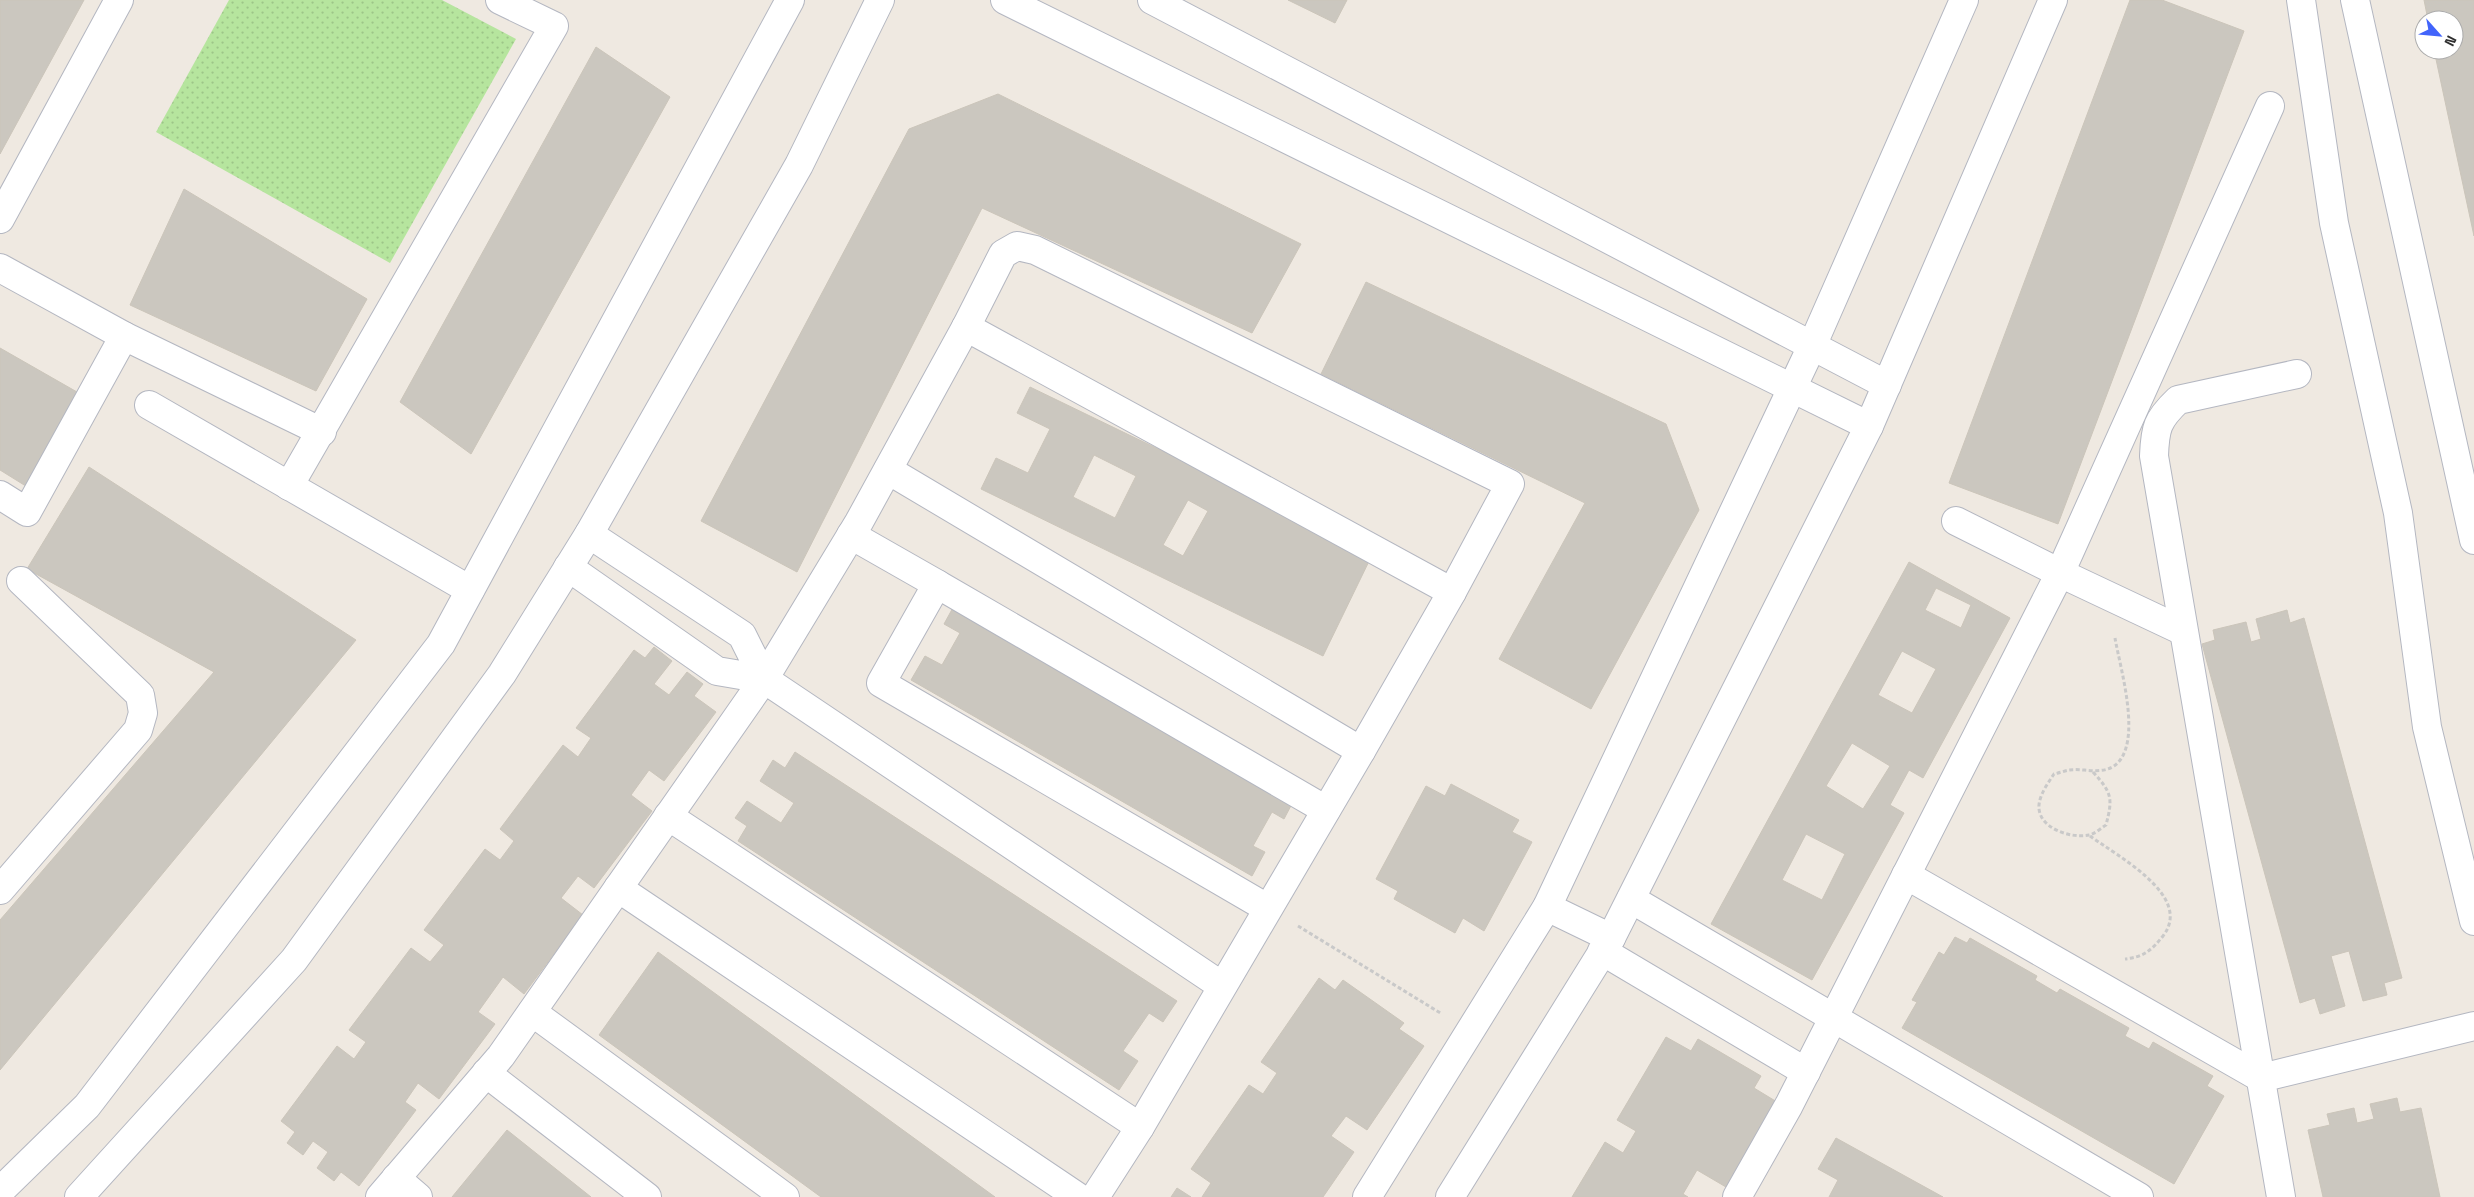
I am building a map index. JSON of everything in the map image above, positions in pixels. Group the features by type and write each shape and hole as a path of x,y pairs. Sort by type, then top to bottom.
{"street":[{"path":"0,219 118,0"},
{"path":"289,486 322,432 554,26 500,0"},
{"path":"0,1191 87,1106 441,644 790,0"},
{"path":"80,1197 294,960 502,674 589,534 798,165 880,0"},
{"path":"1005,0 1869,426"},
{"path":"1152,0 1886,385"},
{"path":"1367,1197 1546,907 1812,346 1964,0"},
{"path":"1450,1197 1606,945 1631,899 1869,426 2053,0"},
{"path":"2301,0 2334,223 2398,513 2427,727 2474,921"},
{"path":"2355,0 2474,540"},
{"path":"1737,1197 1806,1072 2060,573 2270,106"},
{"path":"418,1197 388,1188 486,1073 532,1012 764,678 851,535 888,470 966,327 1003,254 1017,246 1035,250 1510,484 1452,592 1361,751 1140,1126 1095,1197"},
{"path":"0,268 124,336 322,432"},
{"path":"966,327 1452,592"},
{"path":"0,496 27,512 124,336"},
{"path":"2281,1197 2154,456 2154,432 2165,413 2178,400 2297,374"},
{"path":"149,405 470,590"},
{"path":"888,470 1361,751"},
{"path":"1956,521 2060,573 2184,631"},
{"path":"589,534 742,635 764,678"},
{"path":"851,535 1326,810"},
{"path":"568,567 717,671 764,678 1222,986"},
{"path":"0,890 138,730 143,713 140,696 20,581"},
{"path":"937,584 881,683 1267,908"},
{"path":"668,816 1140,1126"},
{"path":"1906,875 2260,1078 2474,1026"},
{"path":"618,888 1078,1197"},
{"path":"1631,899 2139,1197"},
{"path":"1546,907 1806,1072"},
{"path":"532,1012 785,1197"},
{"path":"486,1073 647,1197"}],"path":[{"path":"2103,988 2119,960 2141,957 2154,948 2169,928 2170,910 2164,894 2148,878 2090,836 2059,833 2042,818 2039,806 2045,788 2054,774 2069,770 2093,772 2114,766 2127,749 2130,719 2107,595"},
{"path":"2090,836 2106,825 2111,804 2106,787 2093,772"},
{"path":"1267,908 1470,1031"}],"green space":[{"path":"229,0 442,0 516,39 390,263 156,132"}],"building":[{"path":"0,0 84,0 0,154"},
{"path":"1288,0 1347,0 1335,23"},
{"path":"2130,0 2162,0 2244,31 2058,524 1949,483"},
{"path":"2424,0 2474,0 2474,236 2436,60 2464,60 2464,10 2426,10"},
{"path":"596,47 670,97 471,454 400,402"},
{"path":"998,94 1301,244 1252,333 982,208 797,572 701,521 909,129"},
{"path":"184,189 367,299 316,391 130,305"},
{"path":"1366,282 1666,424 1699,510 1591,709 1499,659 1585,503 1321,374"},
{"path":"0,348 77,392 29,488 0,470"},
{"path":"1030,387 1373,553 1323,656 981,489 996,458 1028,473 1050,429 1017,413","holes":["1094,455 1136,476 1115,518 1073,497","1188,500 1208,511 1183,556 1163,545"]},
{"path":"89,467 356,640 0,1070 0,920 214,672 27,569"},
{"path":"1909,562 2010,618 1923,778 1909,770 1890,805 1904,813 1812,980 1711,924","holes":["1936,588 1971,605 1961,628 1925,610","1902,651 1936,669 1912,713 1878,695","1852,743 1890,766 1863,809 1826,786","1806,834 1845,854 1822,900 1782,880"]},
{"path":"955,604 1295,798 1284,819 1272,812 1253,846 1265,852 1252,876 911,680 925,656 942,665 960,633 944,624"},
{"path":"2287,610 2290,623 2304,618 2402,978 2384,983 2387,995 2363,1001 2349,951 2331,956 2345,1006 2320,1014 2315,998 2300,1003 2202,644 2215,640 2213,630 2246,622 2251,642 2261,639 2256,619"},
{"path":"654,647 672,661 654,684 669,695 687,672 703,684 694,696 716,712 664,781 649,770 631,795 652,811 594,888 578,876 561,898 583,915 524,994 503,977 478,1012 495,1024 439,1099 418,1083 405,1102 416,1110 359,1186 341,1172 334,1181 317,1168 328,1152 313,1141 303,1155 287,1143 295,1132 281,1121 337,1046 354,1059 366,1042 349,1030 411,948 430,962 444,945 424,930 485,849 500,860 514,841 500,829 563,745 578,757 591,738 576,728 634,650 645,658"},
{"path":"795,752 1177,1001 1163,1022 1149,1013 1123,1051 1138,1061 1119,1090 738,841 747,826 735,818 747,801 781,823 794,803 760,781 773,760 785,768"},
{"path":"1451,784 1519,820 1512,832 1532,842 1484,931 1463,918 1455,933 1394,899 1398,891 1376,879 1426,786 1445,796"},
{"path":"1955,937 1967,943 1970,938 2037,976 2035,980 2057,993 2060,989 2129,1028 2125,1036 2149,1049 2153,1042 2213,1076 2207,1086 2224,1096 2174,1184 1902,1028 1917,1002 1912,1000 1939,952 1944,955"},
{"path":"658,952 995,1197 821,1197 599,1035"},
{"path":"1319,978 1335,990 1343,980 1404,1023 1399,1029 1424,1046 1367,1130 1346,1116 1331,1136 1354,1152 1323,1197 1202,1197 1211,1183 1191,1169 1249,1085 1263,1094 1277,1073 1261,1062"},
{"path":"1666,1037 1691,1051 1698,1039 1761,1076 1754,1088 1777,1102 1726,1187 1697,1170 1683,1194 1688,1197 1572,1197 1605,1142 1623,1153 1636,1131 1617,1120"},
{"path":"2397,1098 2400,1112 2421,1108 2440,1197 2323,1197 2308,1130 2330,1125 2327,1114 2354,1108 2357,1123 2374,1119 2370,1104"},
{"path":"507,1130 591,1197 452,1197"},
{"path":"1836,1138 1943,1197 1829,1197 1838,1180 1818,1169"},
{"path":"1177,1188 1191,1197 1171,1197"}]}
